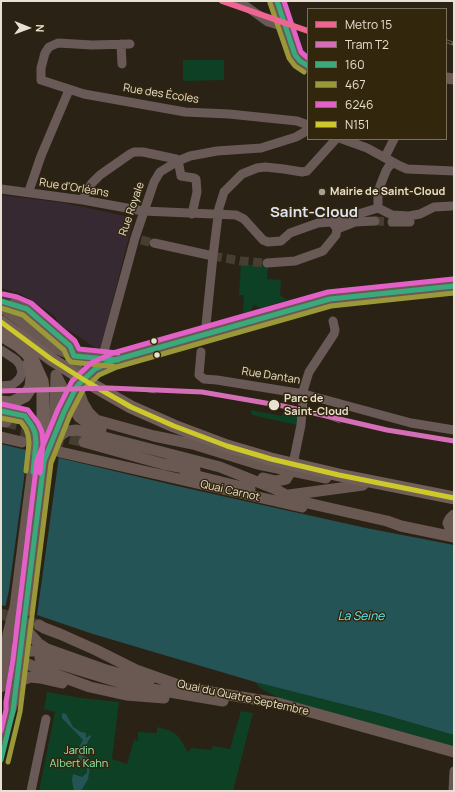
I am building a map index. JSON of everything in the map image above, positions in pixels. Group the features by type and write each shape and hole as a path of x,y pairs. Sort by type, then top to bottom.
{"highway":[{"path":"1,322 51,359 89,383 131,407 174,426 227,446 284,462 339,475 454,498"},
{"path":"1,331 47,365 86,389 128,413 171,433 225,453 276,468 337,482 454,504"},
{"path":"1,335 19,346 27,353 33,361 42,381 44,418 41,436 36,450"},
{"path":"1,340 24,355 31,369 32,377 31,386 25,396 11,403 1,402"}],"main road":[{"path":"277,1 295,55 307,65"},
{"path":"1,729 2,714 9,685 10,651 20,609 44,461 69,401 77,386 93,370 115,360 330,299 454,286"},
{"path":"14,304 27,309 70,346 77,365 77,386"},
{"path":"1,308 20,321 48,345 74,356 115,360"},
{"path":"48,345 56,375 55,406 50,428 50,445"},
{"name":"Quai Carnot","path":"56,375 69,401 81,418 90,425 101,430 245,466 258,464"},
{"name":"Quai Carnot","path":"77,386 89,414 96,420 154,436 193,444 258,464 454,504"},
{"path":"1,411 26,417 35,433 36,450 20,609 23,626 40,645 64,656 141,680 189,692"},
{"path":"1,437 21,439 3,425"},
{"name":"Quai Carnot","path":"50,445 65,433 76,430 235,472 275,488 286,495 363,485"},
{"name":"Quai Carnot","path":"84,442 163,464 238,478 275,488"},
{"name":"Quai Carnot","path":"401,526 384,525 339,516 63,449 228,483 264,492 286,495 322,507 454,537"},
{"path":"235,472 276,481 286,479 291,471"},
{"path":"454,515 448,523 454,533"},
{"path":"1,738 17,682 5,625 20,609"},
{"name":"Quai du Quatre Septembre","path":"39,625 136,670 189,692 276,710 454,760"},
{"path":"1,688 3,669 10,651 23,626"},
{"path":"10,651 40,651 58,657 64,656"},
{"path":"10,651 30,665 90,687 126,695 164,698 189,692"},
{"name":"Quai du Quatre Septembre","path":"40,658 128,685 278,703 454,752"},
{"path":"17,682 30,677 64,684 77,682"}],"street":[{"path":"239,1 268,22 278,25 284,23"},
{"name":"Rue des Écoles","path":"122,64 125,44 92,45 58,43 49,47 45,53 41,68 41,80 70,90 92,95 185,112 229,114 297,121 307,125"},
{"path":"30,193 30,188 41,156 70,90"},
{"name":"Rue Royale","path":"102,359 138,239 143,211 160,172 178,161 194,155 217,151 261,148 296,137 307,131"},
{"path":"208,333 206,325 213,256 218,214 224,192 242,174 256,168 265,167 302,172 307,171 335,140"},
{"path":"345,140 367,148 408,169 454,171"},
{"path":"385,157 394,140"},
{"path":"83,200 86,192 96,178 130,154 134,152 143,152 175,158 178,161 181,176 194,178 197,182 197,192 192,214"},
{"path":"378,208 380,186 389,166 394,163"},
{"name":"Rue d'Orléans","path":"1,189 83,200 143,211 236,215 268,242 281,241 290,233 318,223 334,225"},
{"path":"334,225 378,208 392,215 409,216 420,214 434,207 453,206"},
{"path":"392,222 415,222 453,206"},
{"path":"334,225 374,221"},
{"path":"267,263 296,261 322,251 336,235 334,225"},
{"path":"154,243 213,256"},
{"path":"291,471 301,425 309,372 334,334 335,330 333,320"},
{"path":"1,350 16,360 20,365 22,372 20,378 12,385 2,385"},
{"name":"Rue Dantan","path":"201,352 199,376 204,379 217,380 304,398 411,423 454,430"},
{"path":"31,791 46,719"},
{"path":"453,791 454,771"}],"shaded area":[{"path":"1,195 65,203 130,217 133,221 101,346 97,349 58,323 52,314 21,294 1,288"}],"green space":[{"path":"183,60 224,60 224,80 183,81"},
{"path":"241,264 268,266 267,279 281,280 280,295 287,300 261,308 254,305 250,311 243,313 244,295 239,295"},
{"path":"251,410 282,416 283,412 298,415 297,425 252,415"},
{"path":"255,682 382,714 454,735 454,748 285,701 260,688"},
{"name":"Jardin Albert Kahn","path":"47,692 81,698 119,702 112,759 127,764 134,740 138,741 138,732 157,733 157,727 171,731 178,736 188,752 192,748 211,750 213,746 230,749 241,711 253,713 233,791 39,791 55,712 44,709"}],"water":[{"name":"La Seine","path":"1,444 177,486 366,528 454,545 454,735 382,714 255,682 1,605"},
{"path":"62,713 66,714 73,727 86,733 86,738 90,735 91,737 82,750 84,756 91,760 88,779 81,791 74,791 72,780 73,774 82,777 87,773 87,766 82,765 82,762 78,759 79,747 83,740 62,718"}],"pier":[{"path":"28,449 59,456 37,615 38,617 5,608 9,590"}],"tunnel":[{"path":"375,221 392,222"},
{"path":"141,240 154,243"},
{"path":"213,256 241,261 267,263"},
{"path":"1,301 14,304"},
{"path":"6,422 84,442"},
{"path":"20,435 65,447"},
{"path":"1,614 39,625"}],"tram line":[{"name":"T2","path":"1,391 109,388 202,392 283,406 387,430 454,441"},
{"path":"133,389 155,393"},
{"path":"316,414 340,423"}],"railway":[{"path":"447,41 454,44"}],"metro line":[{"name":"15","path":"222,1 307,31"}],"transit line":[{"name":"160","path":"277,1 295,55 300,61 307,65"},
{"name":"6246","path":"284,1 301,52 307,57"},
{"name":"467","path":"270,3 289,58 295,66 304,72"},
{"name":"6246","path":"1,731 6,710 13,659 37,460 58,409 72,381 91,363 113,353 328,292 453,279"},
{"name":"160","path":"1,760 13,711 44,461 64,412 77,386 95,369 115,360 330,299 454,286"},
{"name":"467","path":"8,762 20,712 51,463 70,415 83,390 99,375 117,367 331,306 454,293"},
{"name":"6246","path":"3,294 17,297 31,303 75,341 79,349 118,353"},
{"name":"160","path":"1,301 27,309 70,346 74,356 118,360"},
{"name":"467","path":"1,308 23,315 64,350 71,362 118,367"},
{"name":"N151","path":"1,322 51,359 89,383 131,407 174,426 227,446 271,459 339,475 454,498"},
{"name":"6246","path":"2,404 28,410 38,423 42,432 43,443 40,473"},
{"name":"160","path":"1,411 25,416 32,426 35,433 36,443 33,472"},
{"name":"467","path":"1,418 21,422 26,429 29,443 26,471"}],"place":[{"name":"Mairie de Saint-Cloud","path":"322,192"},
{"name":"Parc de Saint-Cloud","path":"274,405"}],"district":[{"name":"Saint-Cloud","path":"314,213"}]}
